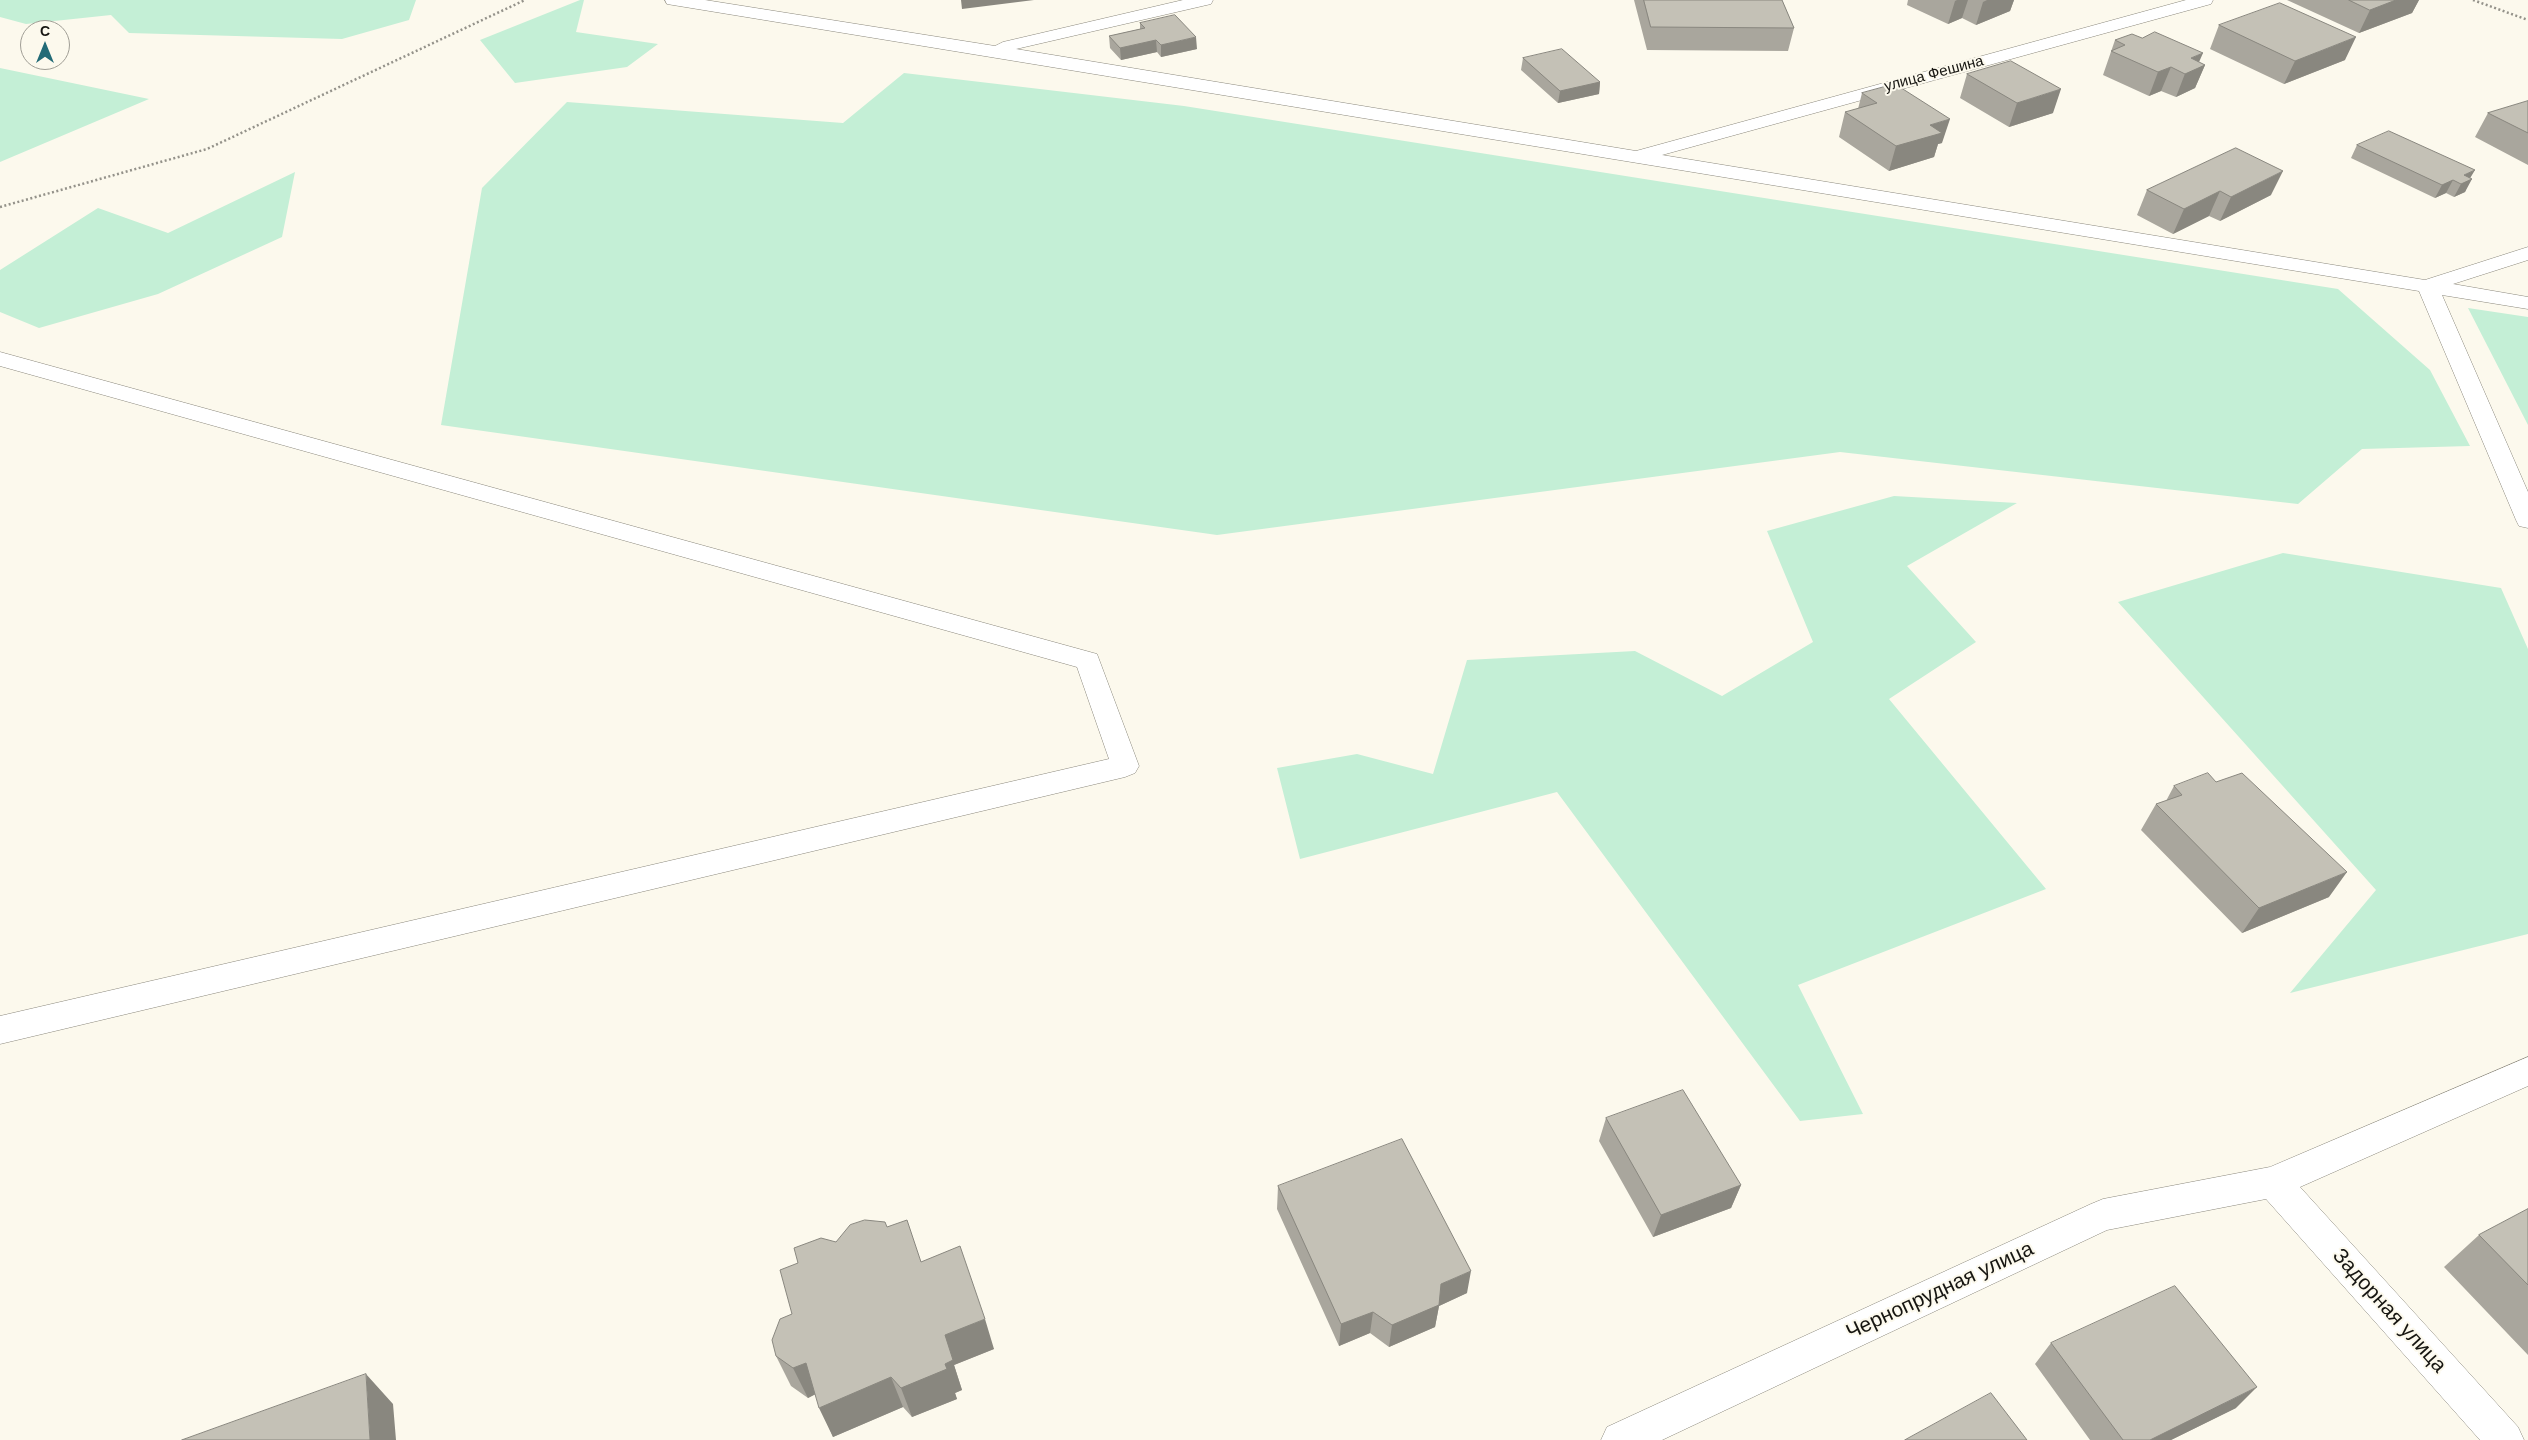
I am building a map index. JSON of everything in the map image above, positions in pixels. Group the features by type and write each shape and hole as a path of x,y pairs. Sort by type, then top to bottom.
{"street":[{"path":"673,0 989,50 2528,303"},
{"path":"989,50 1205,0"},
{"name":"улица Фешина","path":"1634,156 2205,0"},
{"path":"2426,286 2528,253"},
{"path":"2426,286 2528,520"},
{"path":"0,359 1088,661 1125,766 0,1030"},
{"name":"Чернопрудная улица","path":"1620,1440 2103,1215 2272,1182 2528,1070"},
{"name":"Задорная улица","path":"2272,1182 2505,1440"}],"path":[{"path":"0,207 207,148 525,0"},
{"path":"2473,0 2528,20"}],"green space":[{"path":"0,0 416,0 409,20 342,39 129,33 111,15 64,20 20,20 20,22 0,17"},
{"path":"584,0 576,32 658,44 627,67 515,83 480,40"},
{"path":"0,68 149,99 0,162"},
{"path":"904,73 1184,106 2338,289 2430,370 2470,446 2362,449 2298,504 1840,452 1217,535 441,425 482,188 567,102 843,123"},
{"path":"295,172 282,237 158,294 39,328 0,312 0,270 98,208 168,233"},
{"path":"2468,308 2528,317 2528,425"},
{"path":"1894,496 2017,503 1907,566 1976,642 1889,699 2046,889 1798,985 1863,1114 1800,1121 1557,792 1300,859 1277,768 1357,754 1433,774 1467,660 1635,651 1722,696 1813,642 1767,531"},
{"path":"2283,553 2501,588 2528,649 2528,934 2290,993 2376,890 2118,602"}],"building":[{"path":"1644,0 1782,0 1794,28 1651,27"},
{"path":"2349,0 2396,0 2370,10"},
{"path":"2280,3 2356,37 2295,61 2219,25"},
{"path":"1175,15 1196,37 1161,45 1156,40 1120,48 1109,36 1145,28 1140,23"},
{"path":"2155,32 2203,53 2191,58 2205,65 2185,74 2171,67 2158,72 2111,51 2125,45 2115,40 2132,34 2142,38"},
{"path":"1562,49 1600,82 1560,91 1523,58"},
{"path":"2011,61 2061,89 2017,103 1967,74"},
{"path":"1895,84 1950,119 1930,125 1942,133 1896,146 1845,112 1877,103 1862,93"},
{"path":"2528,101 2528,133 2488,113"},
{"path":"2389,131 2475,170 2464,175 2472,179 2461,184 2453,180 2442,185 2357,145"},
{"path":"2236,148 2283,171 2231,197 2220,191 2184,209 2147,190"},
{"path":"2208,773 2216,782 2242,773 2347,872 2259,908 2156,804 2182,795 2174,786"},
{"path":"1683,1090 1741,1185 1661,1215 1606,1118"},
{"path":"1402,1139 1471,1271 1441,1284 1439,1305 1392,1325 1373,1312 1341,1324 1278,1186"},
{"path":"2528,1209 2528,1285 2479,1235"},
{"path":"865,1220 885,1222 887,1227 907,1220 921,1262 960,1246 985,1319 945,1335 953,1360 945,1364 947,1369 901,1388 891,1377 819,1408 806,1363 793,1368 776,1356 772,1340 780,1319 792,1314 780,1270 798,1263 794,1248 821,1238 836,1242 850,1225"},
{"path":"2175,1286 2257,1387 2150,1440 2123,1440 2051,1343"},
{"path":"366,1374 370,1440 182,1440"},
{"path":"1991,1393 2027,1440 1905,1440"}]}
